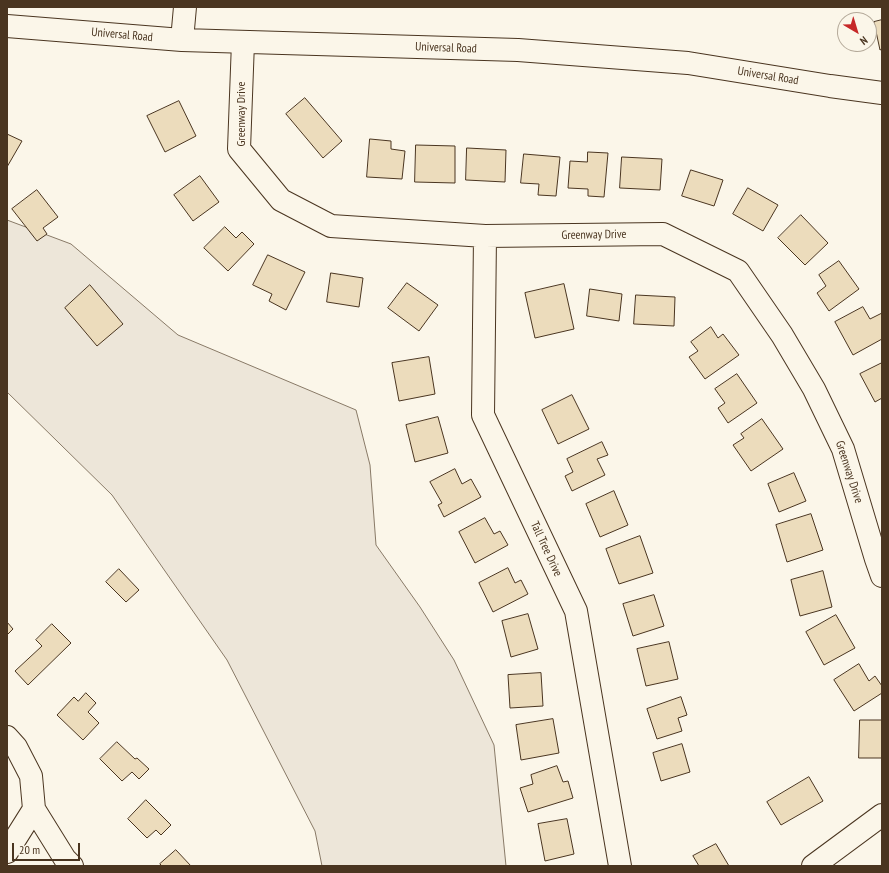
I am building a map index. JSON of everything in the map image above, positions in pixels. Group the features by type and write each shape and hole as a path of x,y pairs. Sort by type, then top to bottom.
{"street":[{"path":"182,40 185,7"},
{"name":"Universal Road","path":"7,26 182,40 518,50 688,63 830,86 882,92"},
{"name":"Greenway Drive","path":"243,42 239,149 281,200 331,226 485,236 663,234 738,271 782,335 814,389 843,449 882,576"},
{"name":"Tall Tree Drive","path":"485,236 483,415 576,611 620,866"},
{"path":"7,737 16,747 31,776 34,809 65,859 72,866"},
{"path":"7,852 34,809"},
{"path":"813,866 882,815"}],"shaded area":[{"path":"7,220 71,244 178,335 356,410 370,465 376,545 420,607 454,660 494,745 506,866 322,866 315,831 227,660 112,495 7,392"}],"building":[{"path":"882,20 882,49 880,50 877,36 877,21"},
{"path":"305,98 342,141 323,158 286,114"},
{"path":"179,101 196,136 165,152 147,116"},
{"path":"7,134 22,141 7,167"},
{"path":"370,139 391,141 391,149 405,151 402,179 367,177"},
{"path":"416,145 455,146 455,183 415,182"},
{"path":"467,148 506,150 505,182 466,180"},
{"path":"588,152 608,153 604,197 588,196 588,189 568,188 570,161 587,162"},
{"path":"524,154 560,157 556,196 538,195 539,184 521,183"},
{"path":"622,157 662,159 660,190 620,188"},
{"path":"691,170 723,180 714,206 682,196"},
{"path":"200,176 219,202 193,221 174,195"},
{"path":"748,188 778,205 763,231 733,214"},
{"path":"37,190 58,217 43,228 47,234 37,241 12,209"},
{"path":"801,215 828,243 805,265 778,238"},
{"path":"225,227 236,238 242,232 254,244 228,271 204,248"},
{"path":"268,255 305,272 286,310 269,301 272,294 253,285"},
{"path":"839,261 859,289 829,311 817,293 826,286 819,275"},
{"path":"331,273 363,278 359,307 327,302"},
{"path":"407,283 438,305 419,331 388,308"},
{"path":"564,284 574,329 535,338 525,293"},
{"path":"90,285 123,324 97,346 65,308"},
{"path":"590,289 622,294 619,321 587,316"},
{"path":"636,295 675,297 674,326 634,324"},
{"path":"863,307 870,319 882,313 882,339 853,355 835,322"},
{"path":"711,327 718,338 723,334 739,355 705,379 689,357 698,351 691,342"},
{"path":"429,357 435,394 399,401 392,363"},
{"path":"882,363 882,398 875,402 860,374"},
{"path":"737,374 757,403 728,423 718,408 725,403 715,389"},
{"path":"572,395 589,429 558,444 542,410"},
{"path":"438,417 448,453 415,462 406,425"},
{"path":"762,419 783,449 751,471 733,445 744,438 741,434"},
{"path":"602,442 608,455 597,459 605,475 572,491 565,476 573,472 567,459"},
{"path":"455,469 462,484 471,479 481,497 444,517 438,505 442,503 430,482"},
{"path":"794,473 806,501 779,512 768,484"},
{"path":"614,491 628,525 600,537 586,504"},
{"path":"811,514 823,550 787,562 776,525"},
{"path":"485,518 494,534 500,531 508,545 475,563 459,532"},
{"path":"640,536 653,573 619,584 606,549"},
{"path":"508,568 515,583 521,580 528,594 493,612 479,583"},
{"path":"119,569 139,590 126,602 106,582"},
{"path":"823,571 832,607 800,616 791,580"},
{"path":"654,595 664,626 633,636 623,604"},
{"path":"528,614 538,649 511,657 502,621"},
{"path":"836,615 855,648 824,665 806,632"},
{"path":"7,622 13,629 7,635"},
{"path":"52,624 71,643 28,685 15,671 42,646 36,640"},
{"path":"669,642 678,679 646,686 637,649"},
{"path":"859,664 869,681 875,676 882,686 882,693 854,711 834,680"},
{"path":"541,673 543,706 510,708 508,675"},
{"path":"86,693 96,703 88,712 99,723 83,740 57,715 74,697 78,701"},
{"path":"681,697 687,715 678,718 682,731 657,739 647,709"},
{"path":"553,719 559,753 521,760 516,725"},
{"path":"860,720 882,720 882,758 859,758"},
{"path":"117,742 135,759 137,758 149,769 139,779 132,772 122,781 100,759"},
{"path":"682,744 690,772 661,781 653,753"},
{"path":"557,766 563,782 568,781 573,798 528,812 520,788 533,784 531,775"},
{"path":"809,777 823,801 781,825 767,802"},
{"path":"146,800 171,825 161,835 156,830 147,838 128,819"},
{"path":"567,819 574,854 545,861 538,824"},
{"path":"716,844 729,866 699,866 693,856"},
{"path":"176,850 191,866 162,866 160,864"}]}
